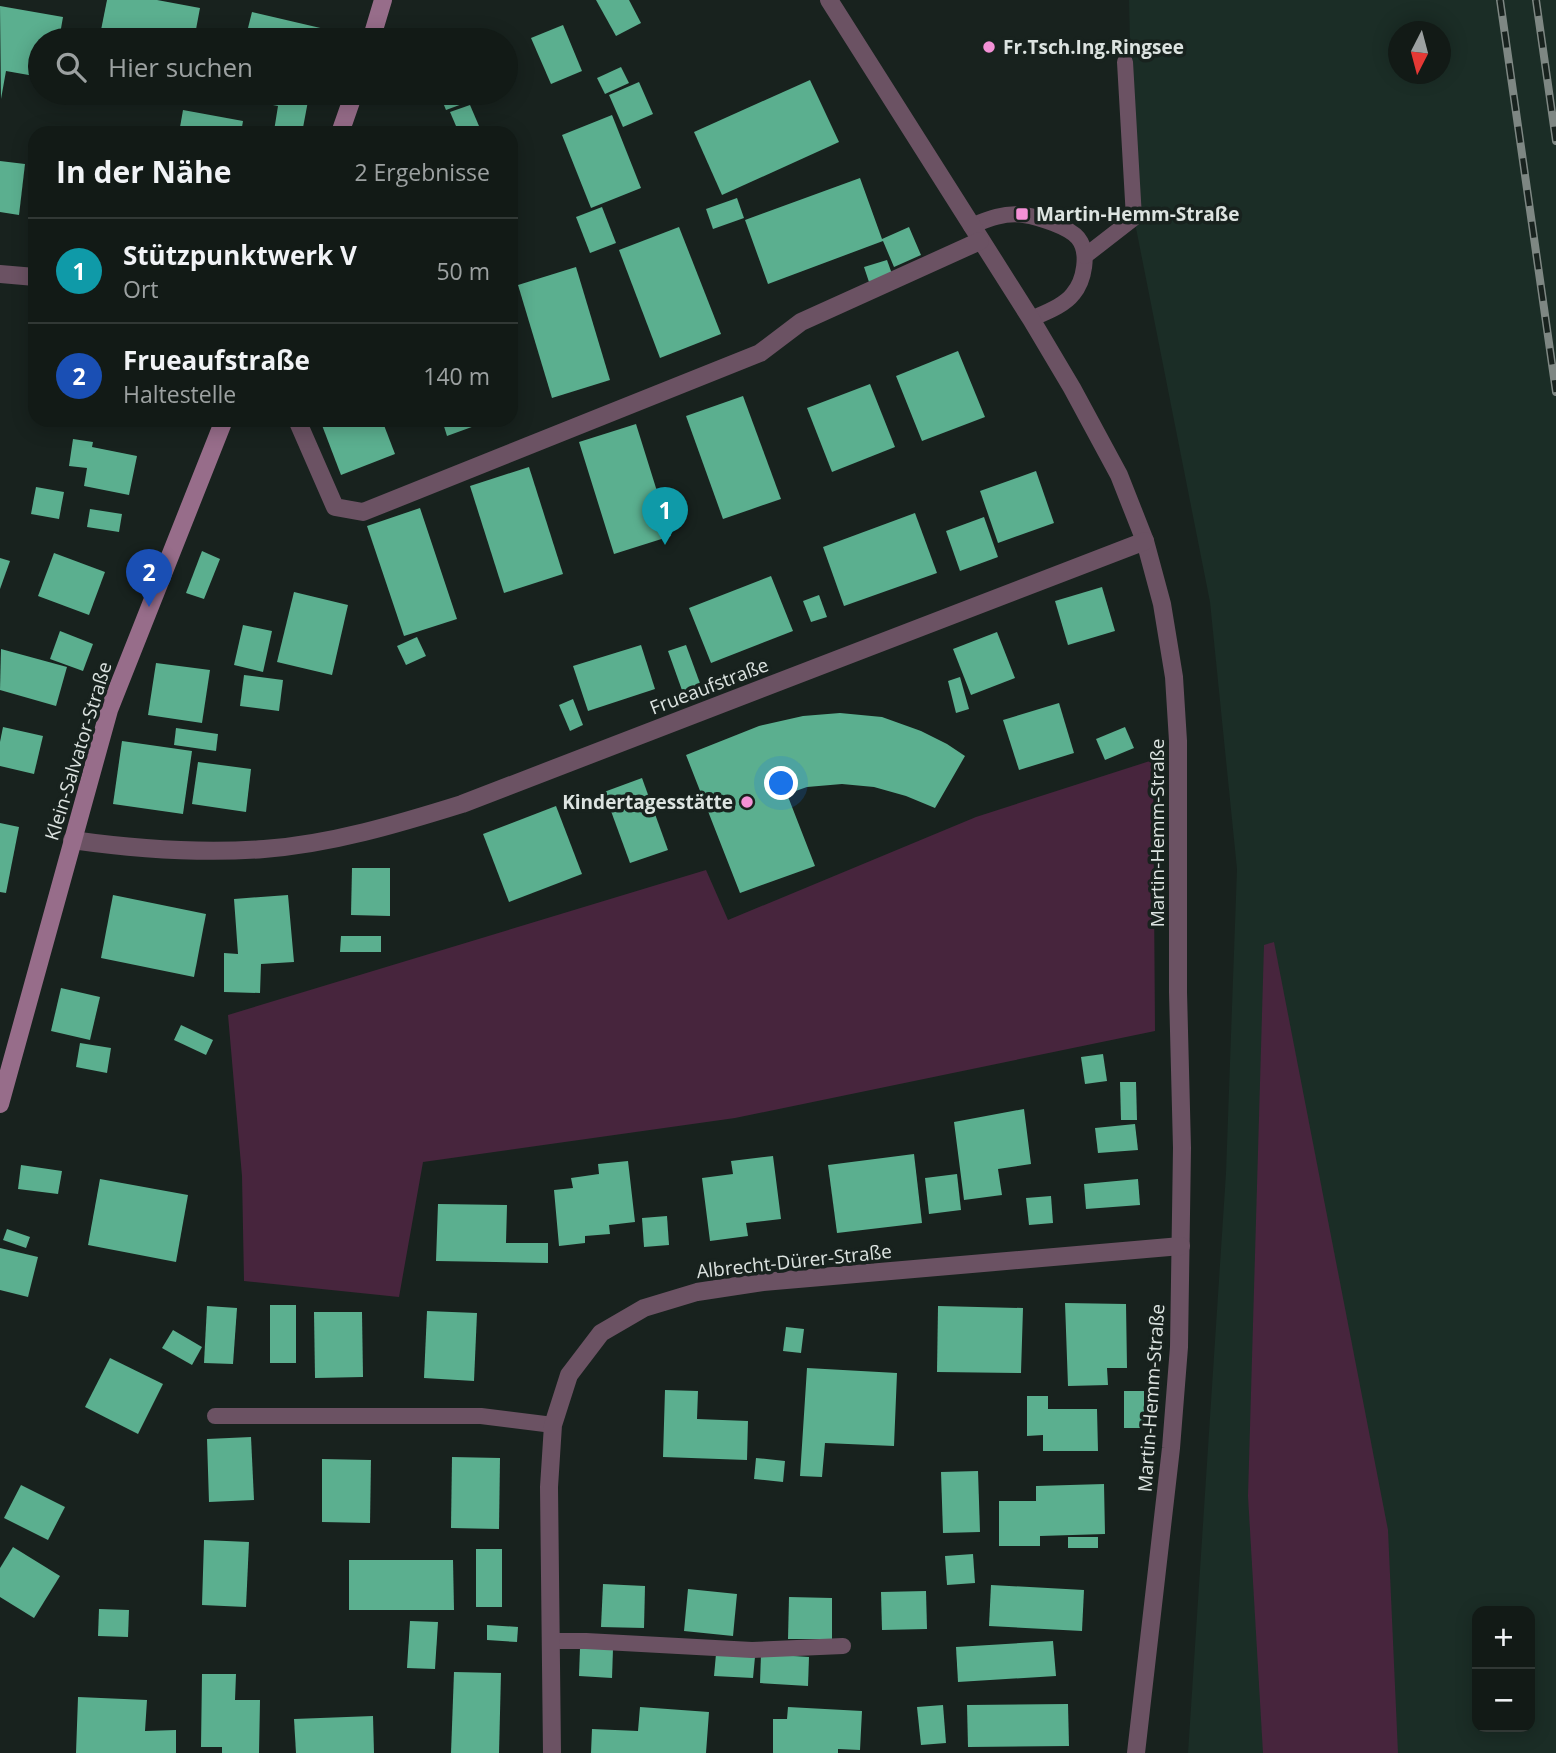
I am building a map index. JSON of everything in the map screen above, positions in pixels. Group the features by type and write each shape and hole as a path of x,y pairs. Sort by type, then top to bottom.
{"street":[{"path":"375,28 383,0"},
{"name":"Martin-Hemm-Straße","path":"829,0 1031,319 1119,475 1145,541 1161,604 1174,677 1178,741 1181,1246 1179,1347 1136,1753"},
{"path":"342,126 350,105"},
{"path":"300,427 335,507 363,512 760,353 801,322 976,234"},
{"path":"0,274 28,276"},
{"name":"Klein-Salvator-Straße","path":"0,1104 109,710 221,427"},
{"name":"Frueaufstraße","path":"72,841 137,849 203,852 266,849 394,825 462,804 1145,541"},
{"name":"Albrecht-Dürer-Straße","path":"552,1753 549,1486 553,1425 569,1375 601,1333 643,1308 696,1292 763,1282 1181,1246"}],"lane":[{"path":"1085,256 1133,218 1125,62"},
{"path":"976,234 998,215 1022,214 1061,227 1078,239 1085,256 1083,276 1072,296 1031,319"},
{"path":"215,1416 481,1416 553,1425"},
{"path":"551,1641 752,1650 843,1646"}],"shaded area":[{"path":"1129,0 1556,0 1556,1753 1188,1753 1226,1173 1237,869 1210,602 1134,218"},
{"path":"1153,760 1155,1031 735,1118 423,1162 399,1297 244,1281 242,1176 228,1015 706,870 728,920 976,817"},
{"path":"1274,942 1388,1530 1398,1753 1263,1753 1248,1496 1264,945"}],"building":[{"path":"107,0 157,0 200,8 196,28 101,28"},
{"path":"596,0 629,0 641,23 616,36"},
{"path":"0,6 63,17 61,28 28,28 28,75 6,71 1,99"},
{"path":"252,12 320,28 248,28"},
{"path":"563,25 582,71 551,84 531,38"},
{"path":"621,67 629,83 605,94 597,78"},
{"path":"810,80 839,142 722,195 694,132"},
{"path":"639,82 653,114 623,127 609,95"},
{"path":"273,105 307,105 303,126 275,126 278,106"},
{"path":"444,105 460,105 446,110"},
{"path":"470,105 479,126 456,126 450,112"},
{"path":"183,110 243,121 242,126 180,126"},
{"path":"612,115 641,188 591,208 562,135"},
{"path":"0,161 25,164 19,215 0,212"},
{"path":"860,178 882,239 909,227 921,255 894,267 883,241 768,284 745,220"},
{"path":"737,198 744,218 713,229 706,209"},
{"path":"602,207 616,243 590,253 576,217"},
{"path":"679,227 721,334 660,358 619,250"},
{"path":"887,260 892,274 869,282 864,267"},
{"path":"576,267 610,380 552,398 518,285"},
{"path":"958,351 985,417 922,441 896,376"},
{"path":"870,384 895,447 832,472 807,408"},
{"path":"743,396 781,499 723,519 686,416"},
{"path":"636,424 671,536 614,554 579,442"},
{"path":"323,427 385,427 395,454 341,475"},
{"path":"444,427 472,427 447,436"},
{"path":"73,439 93,442 92,447 137,456 129,495 84,486 87,468 69,466"},
{"path":"529,467 563,574 504,593 470,486"},
{"path":"1036,471 1054,523 998,543 980,491"},
{"path":"36,487 64,492 59,519 31,514"},
{"path":"420,508 457,619 404,636 367,526"},
{"path":"90,509 122,514 119,532 87,527"},
{"path":"915,513 937,573 844,606 823,547"},
{"path":"984,517 998,557 960,571 946,531"},
{"path":"202,551 220,559 204,599 186,593"},
{"path":"54,553 105,572 89,615 38,596"},
{"path":"0,558 10,561 0,589"},
{"path":"771,576 793,631 711,663 689,608"},
{"path":"1102,587 1115,631 1068,645 1055,601"},
{"path":"294,592 348,605 332,675 277,662"},
{"path":"819,595 827,617 811,622 803,601"},
{"path":"243,625 272,631 263,672 234,665"},
{"path":"60,631 93,644 83,671 50,659"},
{"path":"997,632 1015,678 971,695 953,649"},
{"path":"417,637 426,656 406,665 397,646"},
{"path":"641,645 655,689 588,711 573,666"},
{"path":"686,645 701,686 683,693 668,651"},
{"path":"1,649 67,667 56,706 0,690"},
{"path":"156,663 210,670 202,723 148,715"},
{"path":"244,675 283,680 279,711 240,706"},
{"path":"960,677 969,709 956,713 948,681"},
{"path":"573,699 583,725 570,731 559,705"},
{"path":"1059,703 1074,753 1019,770 1003,720"},
{"name":"Kindertagesstätte","path":"840,713 882,717 921,731 965,756 935,808 874,787 842,784 807,787 787,794 815,866 740,893 686,755 759,726 803,716"},
{"path":"3,727 43,736 34,774 0,766"},
{"path":"1125,727 1134,748 1105,760 1096,739"},
{"path":"176,728 218,734 216,751 174,745"},
{"path":"122,741 192,751 183,814 113,804"},
{"path":"198,762 251,769 246,812 192,804"},
{"path":"642,778 668,850 630,863 604,792"},
{"path":"556,806 582,874 509,902 483,834"},
{"path":"0,823 19,827 6,893 0,892"},
{"path":"352,868 390,868 390,916 351,915"},
{"path":"113,895 206,914 194,977 101,958"},
{"path":"288,895 294,962 261,964 260,993 224,992 224,953 238,954 234,899"},
{"path":"341,936 381,936 381,952 340,952"},
{"path":"61,988 100,997 90,1040 51,1031"},
{"path":"181,1025 213,1040 206,1055 174,1040"},
{"path":"80,1043 111,1048 107,1073 76,1067"},
{"path":"1103,1054 1107,1081 1085,1084 1081,1057"},
{"path":"1120,1082 1136,1082 1137,1120 1121,1120"},
{"path":"1024,1109 1031,1164 998,1169 1002,1195 964,1200 954,1122"},
{"path":"1135,1124 1138,1150 1098,1153 1095,1128"},
{"path":"914,1154 922,1223 837,1233 828,1165"},
{"path":"773,1156 781,1219 746,1223 748,1236 710,1241 702,1178 733,1174 731,1161"},
{"path":"628,1161 635,1222 609,1225 610,1234 585,1236 585,1243 559,1246 554,1190 573,1188 571,1178 599,1174 598,1164"},
{"path":"21,1165 62,1171 58,1194 18,1189"},
{"path":"957,1174 961,1210 929,1214 925,1178"},
{"path":"100,1179 188,1195 176,1262 88,1245"},
{"path":"1138,1179 1140,1205 1086,1209 1084,1184"},
{"path":"1051,1196 1053,1223 1029,1225 1026,1198"},
{"path":"438,1204 507,1205 506,1243 548,1243 548,1263 436,1261"},
{"path":"667,1216 669,1245 644,1247 642,1218"},
{"path":"7,1229 30,1237 26,1248 3,1240"},
{"path":"0,1248 38,1257 28,1297 0,1290"},
{"path":"1065,1303 1126,1304 1127,1368 1107,1368 1108,1385 1068,1386"},
{"path":"270,1305 296,1305 296,1363 270,1363"},
{"path":"207,1306 237,1308 233,1364 204,1363"},
{"path":"938,1306 1023,1308 1021,1373 937,1372"},
{"path":"427,1311 477,1313 474,1381 424,1378"},
{"path":"314,1312 362,1312 363,1377 315,1378"},
{"path":"786,1327 804,1329 801,1353 783,1351"},
{"path":"173,1330 202,1347 192,1365 162,1348"},
{"path":"110,1358 163,1384 138,1434 85,1407"},
{"path":"807,1368 897,1373 894,1446 825,1443 822,1477 800,1476"},
{"path":"665,1390 698,1391 697,1419 748,1421 747,1460 663,1457"},
{"path":"1124,1391 1144,1391 1144,1428 1124,1428"},
{"path":"1027,1396 1048,1396 1048,1409 1097,1409 1098,1451 1043,1451 1043,1435 1027,1436"},
{"path":"251,1437 254,1500 209,1502 207,1439"},
{"path":"452,1457 500,1458 499,1529 451,1528"},
{"path":"756,1458 785,1461 783,1482 754,1479"},
{"path":"322,1459 371,1460 370,1523 322,1522"},
{"path":"978,1471 980,1532 943,1533 941,1472"},
{"path":"1104,1484 1105,1534 1040,1536 1040,1546 999,1546 999,1501 1036,1501 1036,1486"},
{"path":"21,1485 65,1507 48,1540 4,1518"},
{"path":"1068,1537 1098,1537 1098,1548 1068,1548"},
{"path":"204,1540 249,1542 246,1607 202,1605"},
{"path":"13,1547 60,1576 34,1618 0,1597 0,1568"},
{"path":"476,1549 502,1549 502,1607 476,1607"},
{"path":"973,1554 975,1583 947,1585 945,1556"},
{"path":"349,1560 453,1560 454,1610 349,1610"},
{"path":"603,1584 645,1586 644,1628 601,1627"},
{"path":"991,1585 1084,1590 1082,1631 989,1626"},
{"path":"688,1589 737,1594 733,1636 684,1631"},
{"path":"926,1591 927,1629 882,1630 881,1592"},
{"path":"789,1597 832,1598 832,1639 788,1639"},
{"path":"99,1609 129,1610 128,1637 98,1636"},
{"path":"410,1621 438,1622 435,1669 407,1668"},
{"path":"487,1625 518,1627 517,1642 487,1640"},
{"path":"1053,1641 1056,1676 958,1682 956,1647"},
{"path":"580,1648 613,1649 612,1678 579,1676"},
{"path":"716,1654 755,1657 753,1678 714,1676"},
{"path":"761,1654 809,1657 808,1686 760,1683"},
{"path":"454,1672 501,1673 499,1753 451,1753"},
{"path":"202,1674 236,1674 235,1700 260,1700 259,1753 222,1753 222,1747 201,1747"},
{"path":"78,1697 147,1700 145,1731 176,1730 176,1753 76,1753"},
{"path":"1068,1704 1069,1746 968,1747 967,1705"},
{"path":"943,1705 946,1743 921,1745 917,1707"},
{"path":"640,1707 709,1712 706,1753 591,1753 592,1729 638,1731"},
{"path":"788,1707 862,1711 860,1750 838,1749 838,1753 773,1753 773,1719 787,1719"},
{"path":"373,1716 374,1753 296,1753 294,1719"}],"railway":[{"path":"1500,0 1556,392"},
{"path":"1536,0 1556,141"}],"place":[{"name":"Fr.Tsch.Ing.Ringsee","path":"989,47"},
{"name":"Martin-Hemm-Straße","path":"1022,214"},
{"name":"Stützpunktwerk V","path":"665,545"},
{"name":"Frueaufstraße","path":"149,607"},
{"name":"Kindertagesstätte","path":"747,802"}]}
